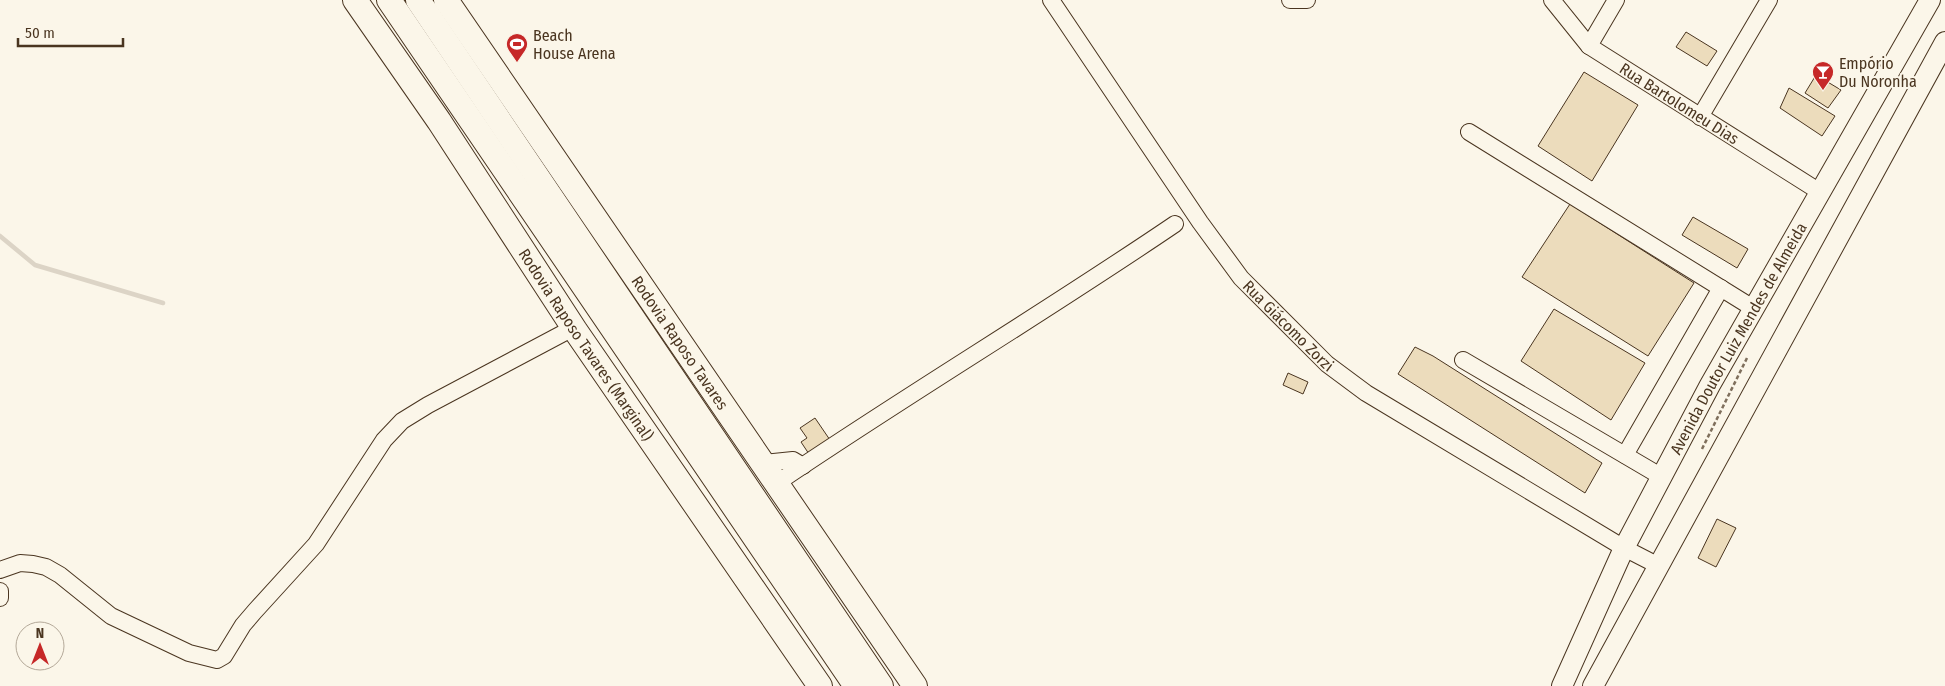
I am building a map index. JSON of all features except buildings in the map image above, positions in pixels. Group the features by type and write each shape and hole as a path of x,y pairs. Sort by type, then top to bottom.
{"highway":[{"name":"Rodovia Raposo Tavares (Marginal)","path":"355,0 439,121 573,328 820,686"},
{"path":"389,0 856,686"},
{"name":"Rodovia Raposo Tavares","path":"418,0 881,686"},
{"name":"Rodovia Raposo Tavares","path":"446,0 914,686"}],"main road":[{"name":"Avenida Doutor Luiz Mendes de Almeida","path":"1562,686 1624,548 1662,476 1753,308 1930,0"},
{"path":"1593,686 1615,642 1659,566 1945,42"}],"street":[{"name":"Rua Giácomo Zorzi","path":"1051,0 1200,222 1241,278 1327,364 1366,393 1624,548 1659,566"},
{"path":"1290,0 1307,0"},
{"name":"Rua Bartolomeu Dias","path":"1552,0 1589,46 1820,192"},
{"path":"1589,46 1616,0"},
{"path":"1700,117 1769,0"},
{"path":"1469,132 1753,308"},
{"path":"777,484 905,398 1016,329 1174,224"},
{"path":"1625,455 1721,288"},
{"path":"0,570 20,564 46,567 60,575 111,616 189,653 217,660 224,656 243,625 316,544 384,440 402,421 428,405 573,328"},
{"path":"1463,360 1662,476"},
{"path":"764,464 793,460 803,466"},
{"path":"0,591 0,598"}],"path":[{"path":"1698,456 1750,351"}],"waterway":[{"path":"0,236 35,265 163,303"}],"place":[{"name":"Beach House Arena","path":"517,63"},
{"name":"Empório Du Noronha","path":"1823,91"}]}
